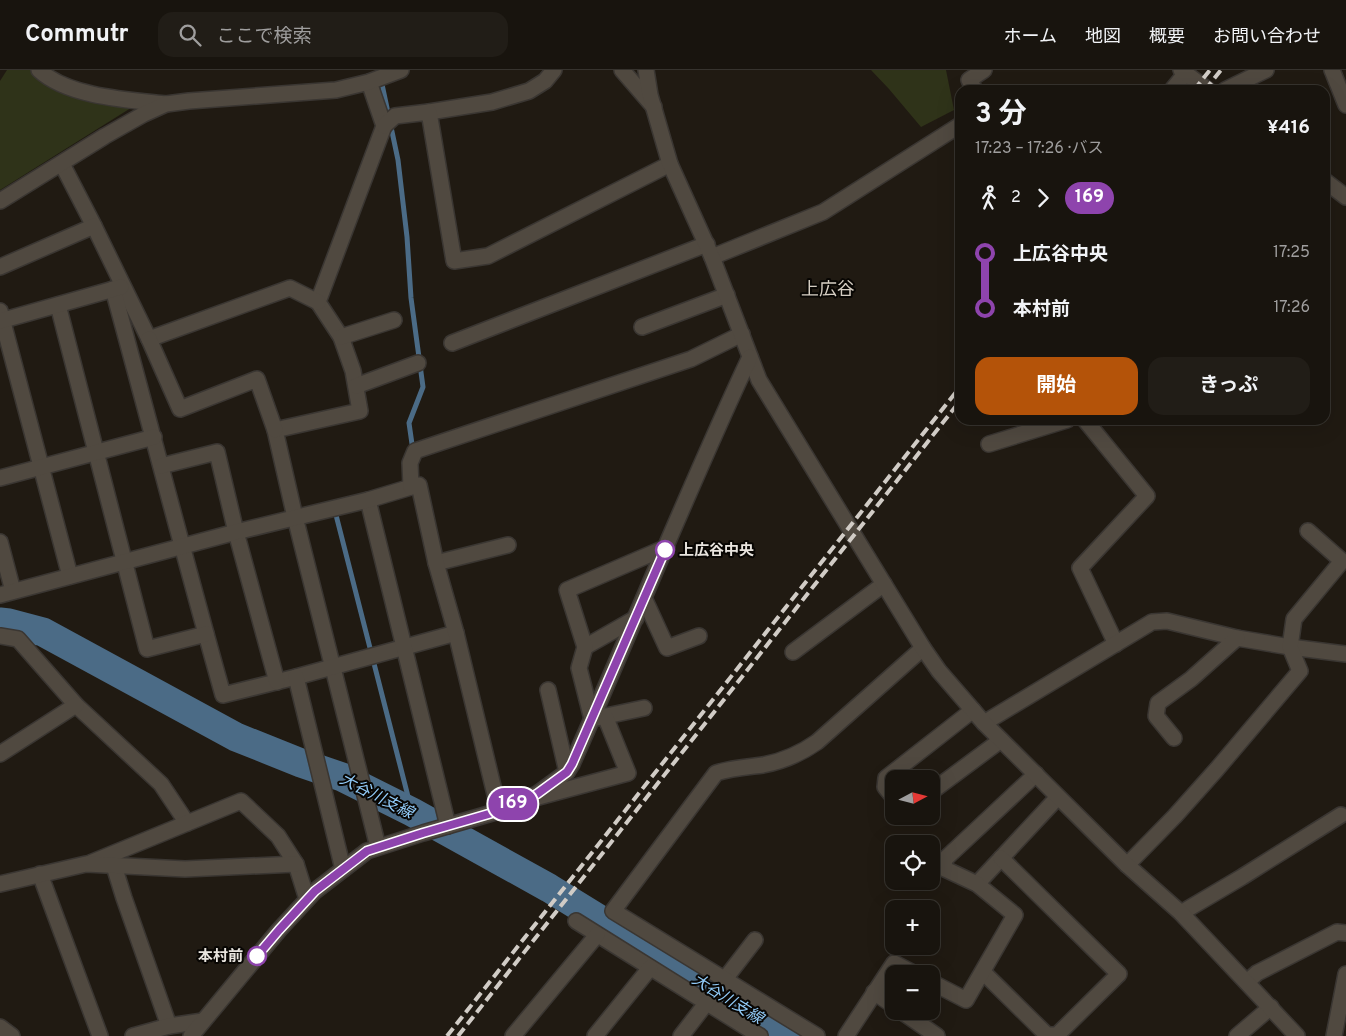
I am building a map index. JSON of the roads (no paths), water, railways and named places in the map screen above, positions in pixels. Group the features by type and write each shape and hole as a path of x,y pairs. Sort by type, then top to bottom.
{"street":[{"path":"39,70 46,77 70,88 94,95 166,104 336,90 369,82 401,70"},
{"path":"318,302 384,126 395,116 492,102 529,91 545,82 554,70"},
{"path":"622,70 654,107"},
{"path":"646,70 650,95 670,164 709,250 759,380 923,648 984,723 1127,865 1181,912 1297,1036"},
{"path":"972,85 969,80 984,70"},
{"path":"1235,85 1266,70"},
{"path":"1332,70 1346,105"},
{"path":"1175,85 1183,72 1201,85"},
{"path":"369,82 384,126"},
{"path":"0,201 105,136 166,104"},
{"path":"428,112 454,261 488,256 670,164"},
{"path":"452,343 709,250 823,212 955,128"},
{"path":"62,164 94,226 118,288 161,466 223,695 456,633"},
{"path":"1330,185 1346,197"},
{"path":"0,267 94,226"},
{"path":"70,576 1,317 58,305 118,288"},
{"path":"118,288 149,339 180,409 257,380 275,430 378,847"},
{"path":"149,339 290,288 318,302 341,338 353,371 360,411 275,430"},
{"path":"642,327 727,295"},
{"path":"58,305 147,648 206,634"},
{"path":"341,338 394,320"},
{"path":"411,487 410,463 415,450 691,359 742,334"},
{"path":"191,1036 307,899 367,851 499,811 537,794 567,772 599,718 644,598 750,356"},
{"path":"356,386 418,363"},
{"path":"989,444 1051,425"},
{"path":"1089,425 1147,496 1080,568 1116,644"},
{"path":"0,478 154,437"},
{"path":"161,466 217,452 236,532 277,682"},
{"path":"0,542 7,593 236,532 368,500 419,485 436,563 456,633 499,811"},
{"path":"368,500 448,826"},
{"path":"1127,865 1176,816 1300,671 1290,647 1294,619 1342,561 1308,531"},
{"path":"436,563 508,544"},
{"path":"519,802 628,773 599,718 579,668 585,647 567,590 666,547"},
{"path":"793,652 884,584"},
{"path":"644,598 667,648 699,636"},
{"path":"585,647 636,618"},
{"path":"984,723 1152,622 1167,620 1237,638 1346,654"},
{"path":"0,636 18,639 76,705 161,784 187,823"},
{"path":"1174,738 1156,716 1158,703 1192,679 1237,638"},
{"path":"817,1036 723,981 612,911 716,774 728,769 780,761 802,752 817,742 923,648"},
{"path":"296,677 343,869"},
{"path":"548,690 567,772"},
{"path":"0,754 76,705"},
{"path":"599,718 644,708"},
{"path":"896,770 973,710"},
{"path":"940,785 1001,740"},
{"path":"940,987 966,1000 1014,915 977,884 945,869 944,860 1036,774"},
{"path":"977,884 1058,797"},
{"path":"0,884 86,864 241,802 278,836 296,864 307,899"},
{"path":"1181,912 1242,877 1341,815"},
{"path":"983,972 1047,1035 1057,1035 1119,974 1001,858"},
{"path":"86,864 185,869 296,864"},
{"path":"114,866 169,1026"},
{"path":"40,874 100,1036"},
{"path":"576,921 650,968 707,1000 760,1036"},
{"path":"1247,982 1257,973 1337,932 1346,933"},
{"path":"513,1036 597,935"},
{"path":"681,1036 755,940"},
{"path":"595,1036 650,968"},
{"path":"1334,1036 1346,974"},
{"path":"846,1036 885,976"},
{"path":"874,992 885,1000"},
{"path":"1237,1036 1271,1008"},
{"path":"914,1020 937,1036"},
{"path":"133,1036 169,1026 203,1021"},
{"path":"0,1027 12,1036"}],"waterway":[{"path":"379,70 398,160 407,237 411,298 423,387 409,423 412,444"},
{"path":"336,515 412,812"},
{"name":"大谷川支線","path":"0,622 43,632 236,737 342,777 412,812 549,888 789,1036"}],"railway":[{"path":"1198,85 1210,70"},
{"path":"1209,85 1221,70"},
{"path":"447,1036 955,393"},
{"path":"458,1036 955,407"}],"place":[{"name":"上広谷中央","path":"665,550"},
{"name":"本村前","path":"257,956"}],"district":[{"name":"上広谷","path":"828,289"}]}
